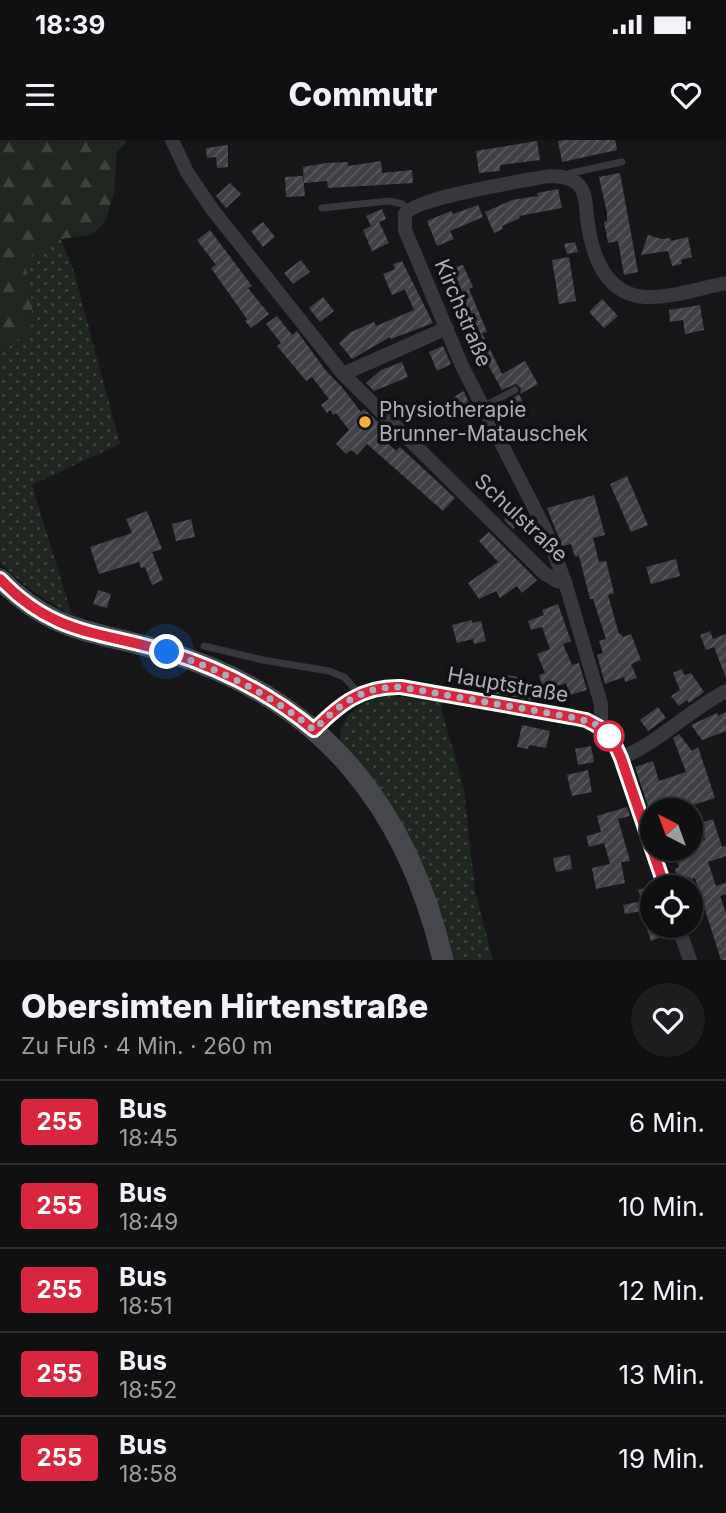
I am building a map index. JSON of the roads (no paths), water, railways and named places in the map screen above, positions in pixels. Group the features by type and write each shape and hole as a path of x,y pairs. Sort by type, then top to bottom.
{"main road":[{"path":"0,579 45,615 71,627 167,652 225,673 268,696 314,730 362,781 400,838 423,890 443,960"}],"street":[{"name":"Schulstraße","path":"172,140 187,172 212,209 343,374 544,573 557,581 565,582 601,704 601,728"},
{"path":"408,210 432,200 508,184 549,176 566,177 574,181 583,192 591,244 598,266 622,289 643,297 726,283"},
{"name":"Kirchstraße","path":"408,210 404,221 405,230 482,407 535,505 565,582"},
{"path":"343,374 447,328"},
{"name":"Hauptstraße","path":"314,730 339,706 360,694 386,687 401,687 571,717 586,720 601,728"},
{"path":"621,758 647,745 703,704 726,691"},
{"path":"601,728 621,758 661,875"},
{"path":"682,938 690,960"}],"lane":[{"path":"566,177 571,173 622,162"},
{"path":"322,208 389,201 402,204 408,210"},
{"path":"482,407 515,390"},
{"path":"204,646 263,660 329,671 344,677 360,694"}],"place":[{"name":"Physiotherapie Brunner-Matauschek","path":"365,422"}]}
